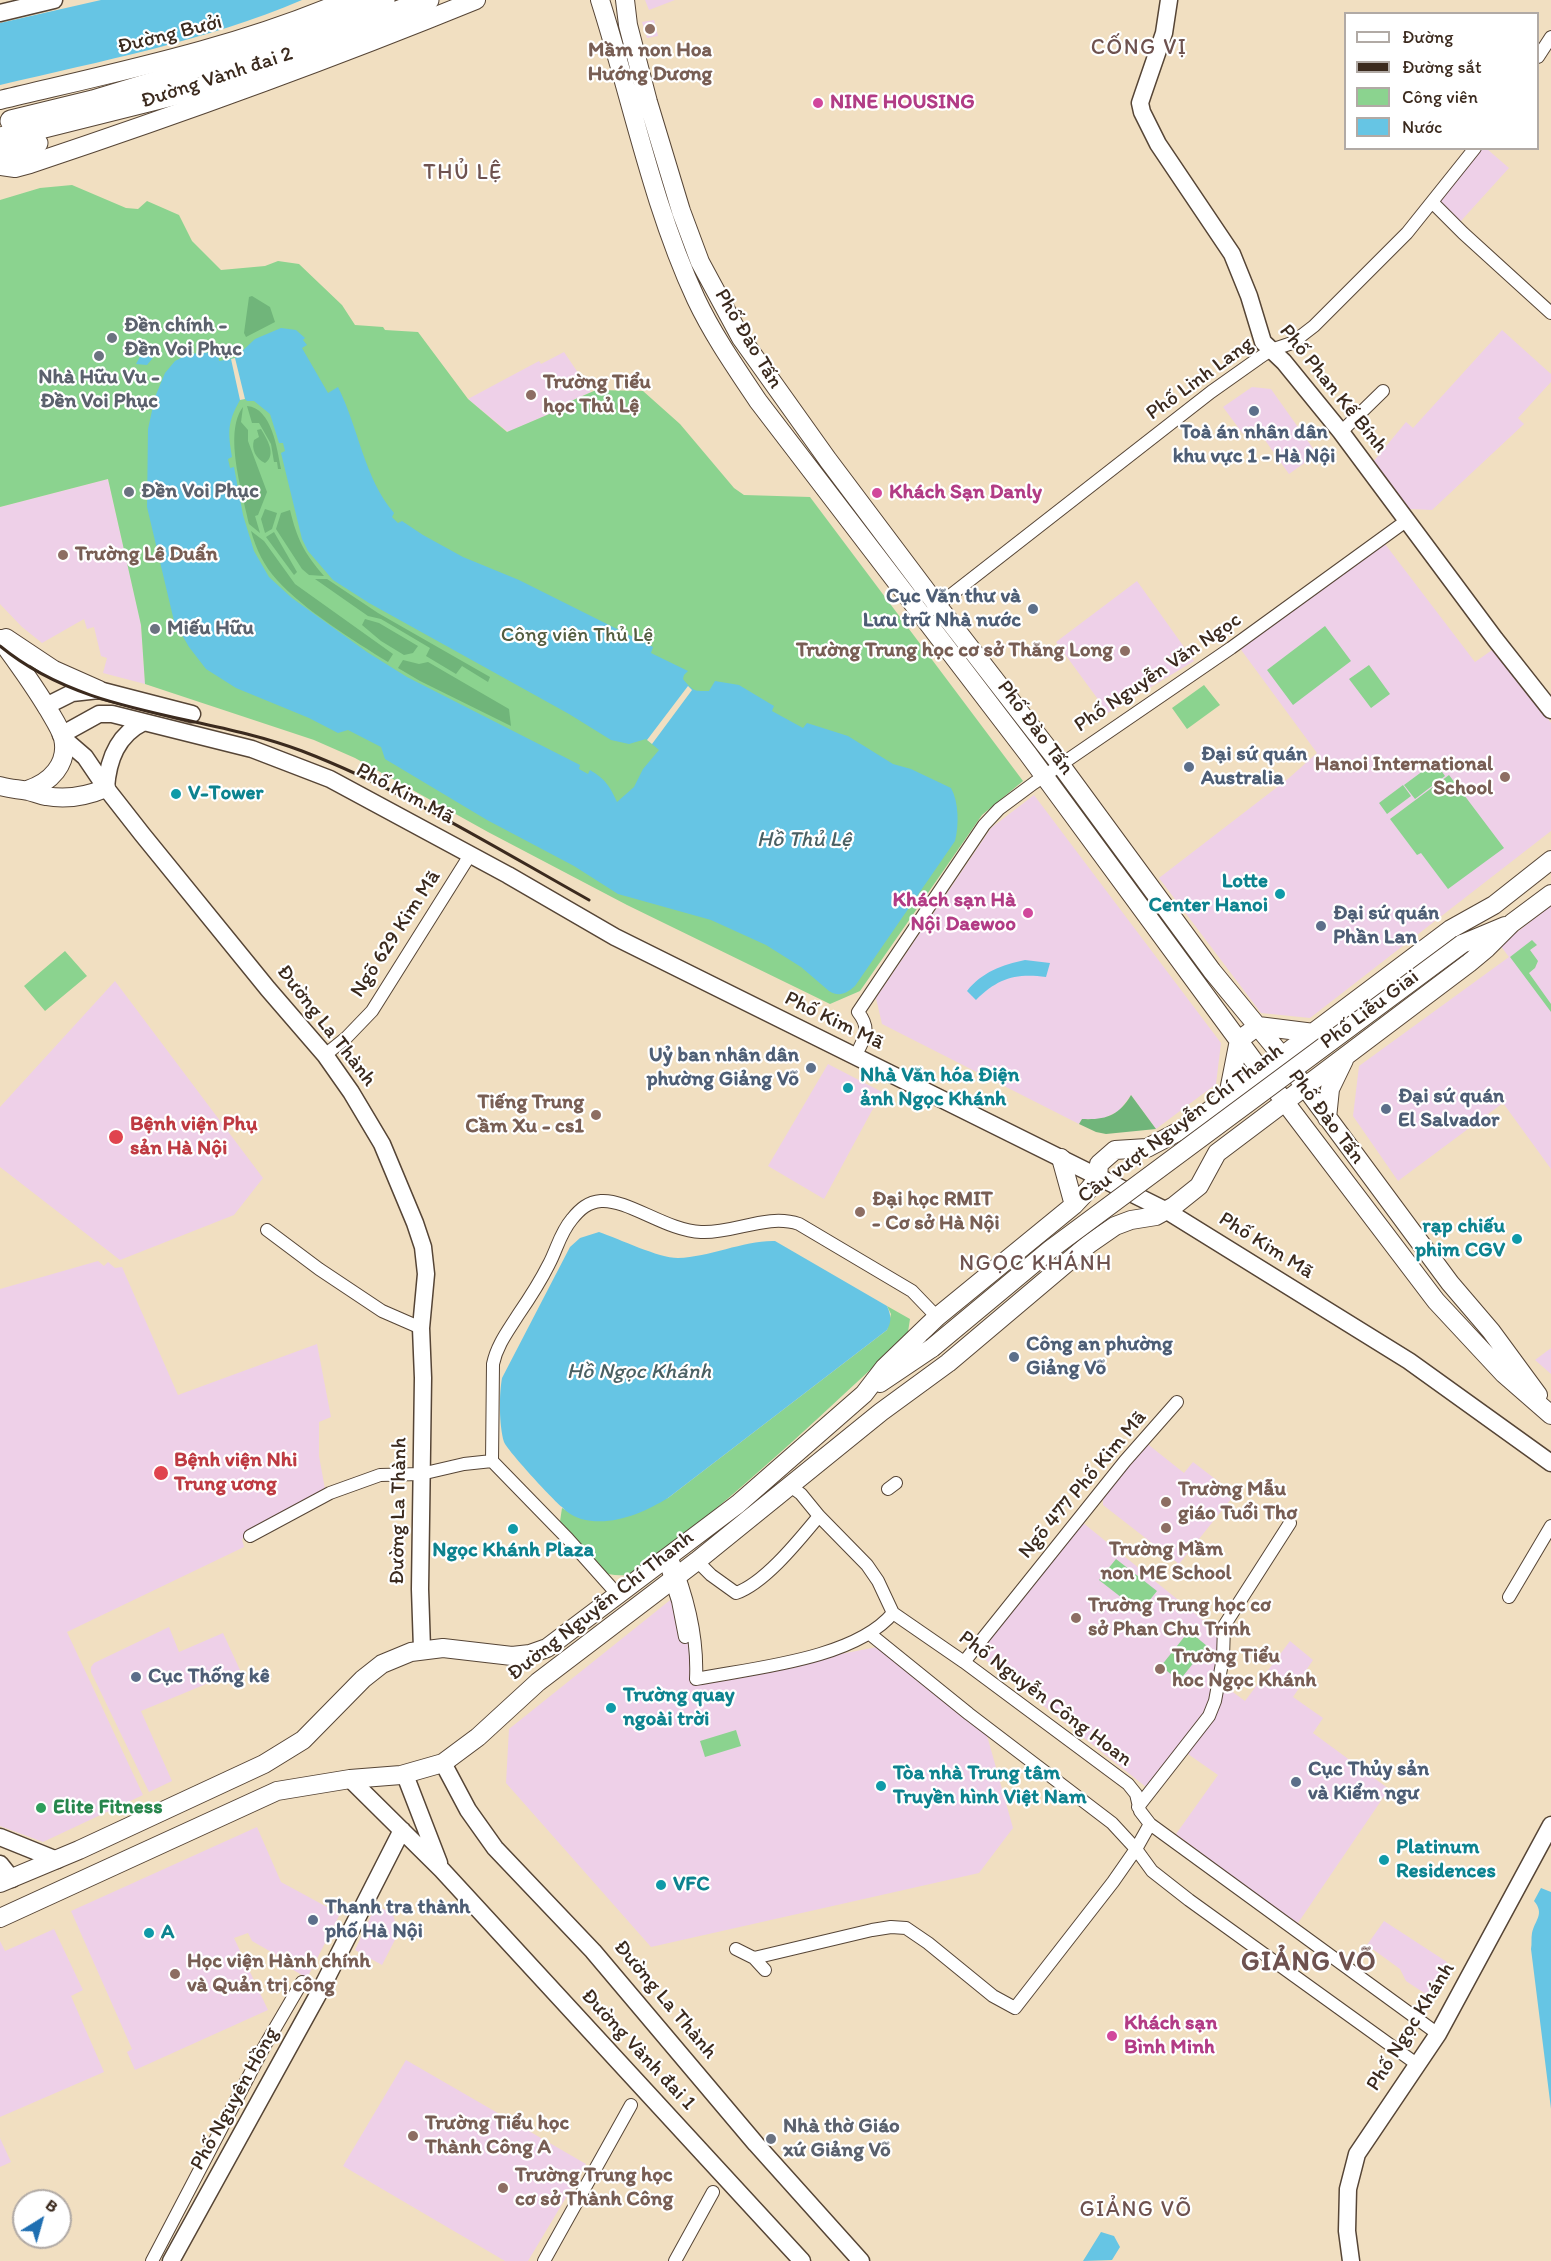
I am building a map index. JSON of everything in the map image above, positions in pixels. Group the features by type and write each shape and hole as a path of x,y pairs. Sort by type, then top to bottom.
{"highway":[{"name":"Đường Vành đai 2","path":"0,123 127,92 288,37 384,0"},
{"name":"Đường Vành đai 2","path":"0,138 200,88 428,0"},
{"path":"0,111 144,76 196,67"},
{"path":"4,166 166,107 200,88"}],"main road":[{"path":"0,13 54,0"},
{"name":"Đường Bưởi","path":"0,100 221,46 272,30 347,0"},
{"path":"4,166 144,126 307,67 476,0"},
{"name":"Phố Đào Tấn","path":"626,0 628,25 640,69 662,180"},
{"name":"Phố Phan Kế Bính","path":"1169,0 1167,24 1140,103 1142,112 1158,144 1232,254 1249,296 1260,337 1284,362 1341,432 1551,710"},
{"name":"Phố Đào Tấn","path":"598,3 662,180 700,262 741,339 1043,776 1262,1071 1436,1301 1504,1374 1551,1414"},
{"name":"Phố Đào Tấn","path":"930,611 1060,764 1216,976 1282,1056 1450,1283 1520,1369 1551,1414"},
{"path":"0,632 44,664 99,690 192,714"},
{"path":"0,639 24,671 56,725 63,752 60,766 52,777 40,786 27,790 13,790 0,786"},
{"path":"56,725 72,693 99,690"},
{"path":"27,790 61,798 93,793 106,788 108,768 114,750 130,730 149,724 159,705"},
{"name":"Phố Kim Mã","path":"56,725 99,714 125,716 252,749 330,779 615,936 1167,1211 1409,1361 1551,1463"},
{"name":"Đường La Thành","path":"56,725 85,757 106,788 268,989 325,1055 351,1092 382,1144 415,1222 423,1247 426,1274 421,1328 423,1378 420,1589 422,1649"},
{"path":"1095,846 1111,834"},
{"name":"Phố Liễu Giai","path":"1098,1177 1099,1164 1115,1150 1147,1148 1189,1126 1451,929 1494,905 1551,860"},
{"name":"Phố Liễu Giai","path":"1290,1108 1310,1093 1345,1058 1487,948 1512,923 1551,894"},
{"name":"Cầu vượt Nguyễn Chí Thanh","path":"1462,944 1494,905"},
{"name":"Cầu vượt Nguyễn Chí Thanh","path":"864,1394 932,1348 1051,1249 1462,944 1512,923"},
{"path":"1342,1012 1345,1029 1365,1042"},
{"path":"1228,1096 1239,1040 1258,1026 1314,1033"},
{"path":"1327,1118 1330,1089 1345,1058"},
{"path":"1167,1211 1199,1186 1217,1153 1290,1108"},
{"path":"1189,1126 1191,1139 1197,1146 1217,1153"},
{"path":"1060,1158 1074,1205"},
{"name":"Đường Nguyễn Chí Thanh","path":"4,1875 57,1860 259,1766 303,1740 363,1679 382,1664 422,1649 443,1648 512,1656 530,1654 547,1648 738,1504 864,1394 884,1368 937,1317 1074,1205 1098,1177"},
{"name":"Đường Nguyễn Chí Thanh","path":"0,1918 272,1793 350,1779 405,1775 442,1763 477,1737 521,1695 697,1561 881,1412 948,1363 1089,1244 1114,1226 1167,1211"},
{"path":"1059,1218 1072,1217 1089,1226 1089,1244"},
{"name":"Cầu vượt Nguyễn Chí Thanh","path":"881,1412 932,1348"},
{"path":"547,1648 559,1666"},
{"name":"Đường La Thành","path":"442,1763 468,1810 495,1848 589,1946 756,2144 861,2261"},
{"path":"259,1766 272,1793"},
{"path":"405,1775 442,1870"},
{"name":"Đường Vành đai 1","path":"350,1779 442,1870 802,2261"},
{"name":"Phố Ngọc Khánh","path":"1350,2261 1348,2189 1354,2162 1360,2148 1438,2034 1551,1826"},
{"name":"Phố Nguyên Hồng","path":"171,2261 320,1991 402,1830"},
{"path":"0,1837 57,1860"},
{"path":"4,1875 24,1907"}],"street":[{"path":"1539,55 1551,37"},
{"name":"Phố Linh Lang","path":"930,611 1186,411 1271,350 1292,343 1314,326 1407,233 1473,150"},
{"path":"1432,202 1551,313"},
{"path":"1341,432 1383,391"},
{"name":"Phố Nguyễn Văn Ngọc","path":"855,1057 867,1033 865,1021 858,1012 984,825 999,809 1060,764 1231,648 1406,521"},
{"name":"Ngõ 629 Kim Mã","path":"325,1055 346,1038 372,1011 470,855"},
{"path":"618,1595 552,1521 492,1461 495,1354 506,1332 549,1264 563,1231 588,1203 603,1200 622,1205 676,1228 694,1232 715,1233 787,1220 799,1224 912,1291 937,1317"},
{"path":"267,1230 319,1269 382,1311 421,1328"},
{"name":"Ngõ 477 Phố Kim Mã","path":"964,1662 1125,1461 1177,1402"},
{"path":"250,1536 330,1493 381,1475 421,1474 464,1464 492,1461"},
{"path":"668,1558 675,1577 689,1660 696,1678 824,1654 870,1634 884,1624 893,1613 878,1581 867,1565 801,1494 789,1485"},
{"path":"697,1561 711,1575 736,1593 747,1589 790,1549 819,1516"},
{"path":"1138,1806 1209,1716 1215,1701 1223,1658 1224,1626 1290,1523"},
{"path":"1509,1597 1551,1526"},
{"name":"Phố Nguyễn Công Hoan","path":"893,1613 964,1662 1128,1784 1136,1794 1138,1806 1150,1824 1438,2034"},
{"path":"870,1634 987,1728 1112,1823 1152,1871 1418,2066"},
{"path":"754,1958 872,1930 891,1927 906,1928 993,1996 1015,2008 1113,1882 1150,1824"},
{"path":"736,1949 754,1958 765,1970"},
{"name":"Phố Nguyên Hồng","path":"152,2261 302,1982"},
{"path":"544,2261 631,2105"},
{"path":"226,2121 244,2131"},
{"path":"675,2261 713,2192"}],"shaded area":[{"path":"645,0 675,0 649,10"},
{"name":"Mầm non Hoa Hướng Dương","path":"654,20 658,36 647,38 642,22"},
{"path":"1478,150 1488,150 1509,168 1460,222 1436,200"},
{"path":"1502,330 1551,374 1551,382 1518,418 1524,424 1432,510 1410,509 1373,462 1406,422 1413,428"},
{"name":"Trường Tiểu học Thủ Lệ","path":"564,352 591,392 571,401 561,409 508,432 468,399 539,361 541,364"},
{"path":"1252,387 1271,389 1317,454 1289,474 1255,426 1243,434 1223,407"},
{"name":"Trường Lê Duẩn","path":"108,479 141,624 145,684 103,673 107,658 101,656 94,627 87,629 84,619 42,643 22,627 0,604 0,507"},
{"path":"1385,544 1475,662 1495,648 1551,723 1551,831 1310,1018 1261,1013 1159,878 1289,778 1317,753 1239,647"},
{"name":"Trường Trung học cơ sở Thăng Long","path":"1137,581 1194,661 1108,713 1056,642"},
{"name":"Khách sạn Hà Nội Daewoo","path":"1034,795 1221,1043 1216,1084 1156,1129 1131,1095 1119,1111 1100,1120 1082,1119 1079,1124 882,1024 876,998 991,828"},
{"path":"1551,906 1551,1169 1503,1103 1398,1181 1353,1116 1359,1066 1509,957 1500,945"},
{"name":"Bệnh viện Phụ sản Hà Nội","path":"115,981 263,1178 234,1215 120,1260 0,1167 0,1107"},
{"path":"828,1064 882,1092 824,1199 768,1166"},
{"name":"Bệnh viện Nhi Trung ương","path":"98,1261 104,1266 108,1262 115,1268 122,1267 178,1395 317,1344 331,1417 319,1422 319,1456 325,1489 242,1539 244,1547 67,1632 143,1795 43,1842 0,1826 0,1289"},
{"path":"1551,1348 1551,1374 1535,1360"},
{"name":"Trường Mẫu giáo Tuổi Thơ","path":"1145,1442 1184,1473 1193,1462 1235,1494 1179,1564 1103,1505 1103,1499"},
{"path":"1082,1522 1219,1633 1210,1705 1146,1787 983,1658 984,1646"},
{"path":"684,1589 700,1681 877,1647 986,1732 1013,1828 979,1873 651,1947 506,1783 509,1729"},
{"path":"169,1627 179,1652 223,1633 240,1670 141,1711 172,1781 149,1792 91,1672 91,1667 94,1663"},
{"name":"Cục Thủy sản và Kiểm ngư","path":"1290,1641 1313,1660 1303,1675 1306,1678 1293,1697 1323,1718 1313,1733 1389,1789 1298,1923 1176,1834 1218,1775 1188,1754 1211,1722 1222,1684 1245,1701"},
{"name":"Học viện Hành chính và Quản trị công","path":"257,1827 281,1882 340,1914 307,1978 278,1961 280,1957 252,1941 248,1933 234,1938 268,2010 135,2070 127,2052 132,2049 71,1911"},
{"path":"376,1905 393,1914 398,1934 382,1965 355,1950"},
{"path":"1384,1921 1447,1962 1430,1997 1406,1981 1400,1969 1367,1945"},
{"path":"54,1929 83,1990 71,1996 104,2072 0,2117 0,1941 5,1951"},
{"path":"406,2060 586,2164 528,2261 505,2261 343,2166"},
{"path":"0,2138 11,2162 0,2167"}],"green space":[{"name":"Công viên Thủ Lệ","path":"72,185 126,208 138,209 147,201 179,215 192,241 221,270 265,266 278,261 299,264 342,305 355,325 418,332 468,399 507,432 561,409 571,401 596,390 643,391 680,424 734,488 744,495 810,497 1023,781 982,815 860,991 830,1004 627,905 488,832 355,758 314,740 145,684 141,625 108,479 0,507 0,200 40,188"},
{"path":"252,296 270,307 275,322 246,337 244,333 249,297"},
{"path":"247,406 255,408 268,422 281,469 278,469 277,462 274,462 271,444 259,423 252,423"},
{"path":"243,407 241,422 248,430 248,441 267,492 258,515 255,516 260,533 249,524 236,464 235,432 237,418"},
{"path":"261,429 271,451 269,460 265,463 257,456 253,447 254,440 259,437 257,430"},
{"path":"265,509 277,513 272,529 265,533 261,519"},
{"path":"290,510 302,545 324,576 309,575 302,569 276,529 281,513"},
{"path":"251,531 264,541 295,584 393,654 388,662 330,624 288,591 264,563"},
{"path":"274,532 297,572 294,575 266,537"},
{"path":"315,579 327,579 378,613 490,677 488,682 462,666 456,674 426,656 430,648 381,619 368,616"},
{"path":"365,619 379,623 418,646 413,653 404,655 381,641 362,625"},
{"path":"1325,626 1351,661 1293,705 1267,670"},
{"path":"403,660 419,664 428,662 509,709 511,726 398,668"},
{"path":"1369,665 1390,694 1371,708 1349,679"},
{"path":"1204,685 1220,705 1187,729 1172,708"},
{"path":"1435,762 1445,776 1415,799 1404,785"},
{"path":"1449,775 1504,848 1448,889 1421,853 1417,855 1390,819"},
{"path":"1403,785 1411,796 1387,814 1379,803"},
{"path":"1532,940 1537,945 1530,950 1538,961 1529,973 1551,1004 1551,1012 1510,957"},
{"path":"65,951 87,976 45,1011 24,986"},
{"path":"1131,1095 1156,1129 1106,1134 1079,1124 1082,1119 1098,1119 1111,1115 1122,1108"},
{"path":"887,1306 910,1319 908,1332 899,1343 763,1468 647,1566 626,1575 604,1573 580,1558 558,1535 562,1508 580,1518 668,1498 887,1330 891,1314"},
{"path":"1116,1559 1157,1591 1140,1612 1099,1580"},
{"path":"1189,1631 1207,1646 1179,1681 1161,1666"},
{"path":"736,1730 741,1746 705,1757 700,1741"}],"water":[{"path":"101,0 302,0 191,39 0,85 0,23"},
{"name":"Hồ Thủ Lệ","path":"281,328 296,330 305,338 303,340 307,345 302,348 328,393 338,387 369,469 394,513 392,517 398,523 402,521 463,557 519,580 653,647 651,653 688,671 683,679 694,690 709,691 715,681 739,685 774,706 772,711 803,728 807,723 848,736 893,764 911,769 951,788 958,814 955,841 855,986 842,994 833,993 801,967 766,945 711,920 618,894 574,866 487,820 385,759 381,747 348,730 338,733 309,718 236,688 206,669 189,647 174,621 147,507 148,429 155,397 165,373 175,361 188,354 215,352 218,353 219,361 235,358 255,339","holes":["240,400 254,401 270,414 279,443 283,443 285,451 281,453 302,539 308,551 333,580 369,603 569,714 611,740 629,744 646,739 659,750 643,769 634,787 617,802 606,783 595,773 590,770 588,774 579,769 580,765 407,677 367,652 292,598 269,577 254,551 243,515 234,467 230,468 228,459 232,457 229,434 233,415"]},
{"path":"147,343 153,352 152,359 147,365 136,364"},
{"path":"1025,960 1050,963 1046,977 1026,976 1008,979 992,987 976,1000 967,991 993,970"},
{"name":"Hồ Ngọc Khánh","path":"599,1232 650,1252 678,1258 702,1255 752,1243 775,1241 887,1306 890,1324 887,1330 668,1498 648,1509 616,1520 581,1519 573,1516 557,1503 507,1447 501,1427 500,1393 502,1378 570,1247 580,1238"},
{"path":"1541,1888 1551,1892 1551,2109 1531,1949 1532,1933 1539,1913 1534,1901"},
{"path":"1101,2232 1114,2236 1120,2247 1112,2260 1083,2261"}],"pier":[{"path":"235,358 245,399 240,400 231,359"},
{"path":"688,686 692,690 652,744 647,740"}],"railway":[{"path":"0,646 34,669 69,687 146,711 264,738 339,766 448,820 589,900"}],"place":[{"name":"Mầm non Hoa Hướng Dương","path":"650,29"},
{"name":"NINE HOUSING","path":"818,103"},
{"name":"Đền chính - Đền Voi Phục","path":"112,338"},
{"name":"Nhà Hữu Vu - Đền Voi Phục","path":"99,356"},
{"name":"Trường Tiểu học Thủ Lệ","path":"531,395"},
{"name":"Toà án nhân dân khu vực 1 - Hà Nội","path":"1254,411"},
{"name":"Đền Voi Phục","path":"129,492"},
{"name":"Khách Sạn Danly","path":"877,493"},
{"name":"Trường Lê Duẩn","path":"63,555"},
{"name":"Cục Văn thư và Lưu trữ Nhà nước","path":"1033,609"},
{"name":"Miếu Hữu","path":"155,629"},
{"name":"Trường Trung học cơ sở Thăng Long","path":"1125,651"},
{"name":"Đại sứ quán Australia","path":"1189,767"},
{"name":"Hanoi International School","path":"1505,777"},
{"name":"V-Tower","path":"176,794"},
{"name":"Lotte Center Hanoi","path":"1280,894"},
{"name":"Khách sạn Hà Nội Daewoo","path":"1028,913"},
{"name":"Đại sứ quán Phần Lan","path":"1321,926"},
{"name":"Uỷ ban nhân dân phường Giảng Võ","path":"811,1068"},
{"name":"Nhà Văn hóa Điện ảnh Ngọc Khánh","path":"848,1088"},
{"name":"Đại sứ quán El Salvador","path":"1386,1109"},
{"name":"Tiếng Trung Cầm Xu - cs1","path":"596,1115"},
{"name":"Bệnh viện Phụ sản Hà Nội","path":"116,1137"},
{"name":"Đại học RMIT - Cơ sở Hà Nội","path":"860,1212"},
{"name":"rạp chiếu phim CGV","path":"1517,1239"},
{"name":"Công an phường Giảng Võ","path":"1014,1357"},
{"name":"Bệnh viện Nhi Trung ương","path":"161,1473"},
{"name":"Trường Mẫu giáo Tuổi Thơ","path":"1166,1502"},
{"name":"Trường Mầm non ME School","path":"1166,1528"},
{"name":"Ngọc Khánh Plaza","path":"513,1529"},
{"name":"Trường Trung học cơ sở Phan Chu Trinh","path":"1076,1618"},
{"name":"Trường Tiểu hoc Ngọc Khánh","path":"1160,1669"},
{"name":"Cục Thống kê","path":"136,1677"},
{"name":"Trường quay ngoài trời","path":"611,1708"},
{"name":"Cục Thủy sản và Kiểm ngư","path":"1296,1782"},
{"name":"Tòa nhà Trung tâm Truyền hình Việt Nam","path":"881,1786"},
{"name":"Elite Fitness","path":"41,1808"},
{"name":"Platinum Residences","path":"1384,1860"},
{"name":"VFC","path":"661,1885"},
{"name":"Thanh tra thành phố Hà Nội","path":"313,1920"},
{"name":"A","path":"149,1933"},
{"name":"Học viện Hành chính và Quản trị công","path":"175,1974"},
{"name":"Khách sạn Bình Minh","path":"1112,2036"},
{"name":"Trường Tiểu học Thành Công A","path":"413,2136"},
{"name":"Nhà thờ Giáo xứ Giảng Võ","path":"771,2139"},
{"name":"Trường Trung học cơ sở Thành Công","path":"503,2188"}],"district":[{"name":"CỐNG VỊ","path":"1139,48"},
{"name":"THỦ LỆ","path":"463,173"},
{"name":"NGỌC KHÁNH","path":"1036,1264"},
{"name":"GIẢNG VÕ","path":"1309,1963"},
{"name":"GIẢNG VÕ","path":"1136,2210"}]}
